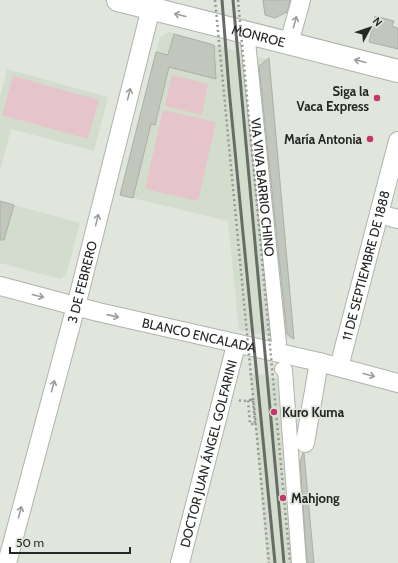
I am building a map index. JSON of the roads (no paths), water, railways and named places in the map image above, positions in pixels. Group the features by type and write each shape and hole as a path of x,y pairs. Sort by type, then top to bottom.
{"main road":[{"name":"MONROE","path":"118,0 152,4 247,32 398,71"}],"street":[{"path":"289,43 301,0"},
{"name":"3 DE FEBRERO","path":"7,563 76,306 152,4"},
{"name":"VIA VIVA BARRIO CHINO","path":"247,32 279,343"},
{"name":"11 DE SEPTIEMBRE DE 1888","path":"339,367 398,141"},
{"path":"379,214 398,219"},
{"name":"BLANCO ENCALADA","path":"0,286 236,345 319,362 398,383"},
{"name":"DOCTOR JUAN ÁNGEL GOLFARINI","path":"180,563 236,345"},
{"path":"305,443 319,362"},
{"path":"282,369 285,370 298,563"}],"railway":[{"path":"222,0 229,89 275,563"},
{"path":"233,0 284,563"}],"place":[{"name":"Siga la Vaca Express","path":"377,98"},
{"name":"María Antonia","path":"370,139"},
{"name":"Kuro Kuma","path":"274,412"},
{"name":"Mahjong","path":"283,498"}]}
